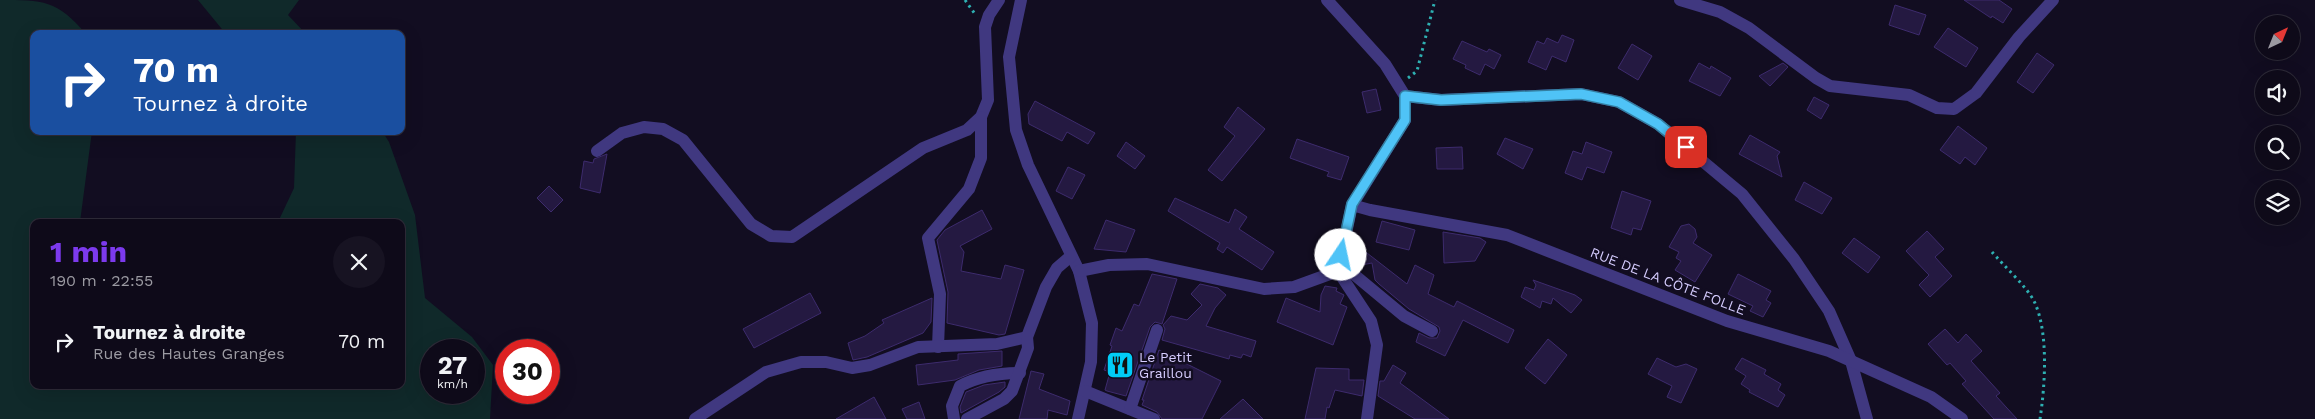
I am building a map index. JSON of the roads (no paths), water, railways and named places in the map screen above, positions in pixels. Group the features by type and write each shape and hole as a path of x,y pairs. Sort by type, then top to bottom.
{"street":[{"path":"938,347 940,294 928,238 969,189 981,158 981,117 988,100 985,27 989,15 999,0"},
{"path":"1020,0 1010,57 1016,130 1028,165 1079,271 1092,323 1091,362 1078,419"},
{"path":"1327,0 1385,64 1405,96 1405,120 1352,204 1338,271 1371,321 1377,345 1367,419"},
{"path":"1680,0 1720,12 1750,28 1816,78 1830,86 1909,95 1937,108 1954,109 1976,93 2019,37 2053,0"},
{"path":"1405,96 1441,100 1581,94 1619,102 1658,124 1742,194 1794,259 1829,311 1851,361 1867,419"},
{"path":"597,151 622,133 644,127 664,129 683,140 751,224 770,236 792,237 923,148 967,130 981,117"},
{"name":"RUE DE LA CÔTE FOLLE","path":"1352,204 1370,210 1507,235 1727,321 1829,351 1931,396 1962,419"},
{"path":"967,419 1004,399 1012,391 1028,348 1027,337 1046,287 1057,268 1071,256"},
{"path":"1079,271 1108,265 1146,264 1264,289 1294,288 1338,271 1352,272 1404,316 1432,331"},
{"path":"1130,408 1157,330"},
{"path":"695,419 766,372 801,362 826,362 852,368 870,365 918,346 938,347 997,344 1027,337"},
{"path":"954,419 952,406 960,386 973,379 1001,373 1020,373"},
{"path":"1084,391 1154,419"}],"place":[{"name":"Le Petit Graillou","path":"1120,365"}]}
